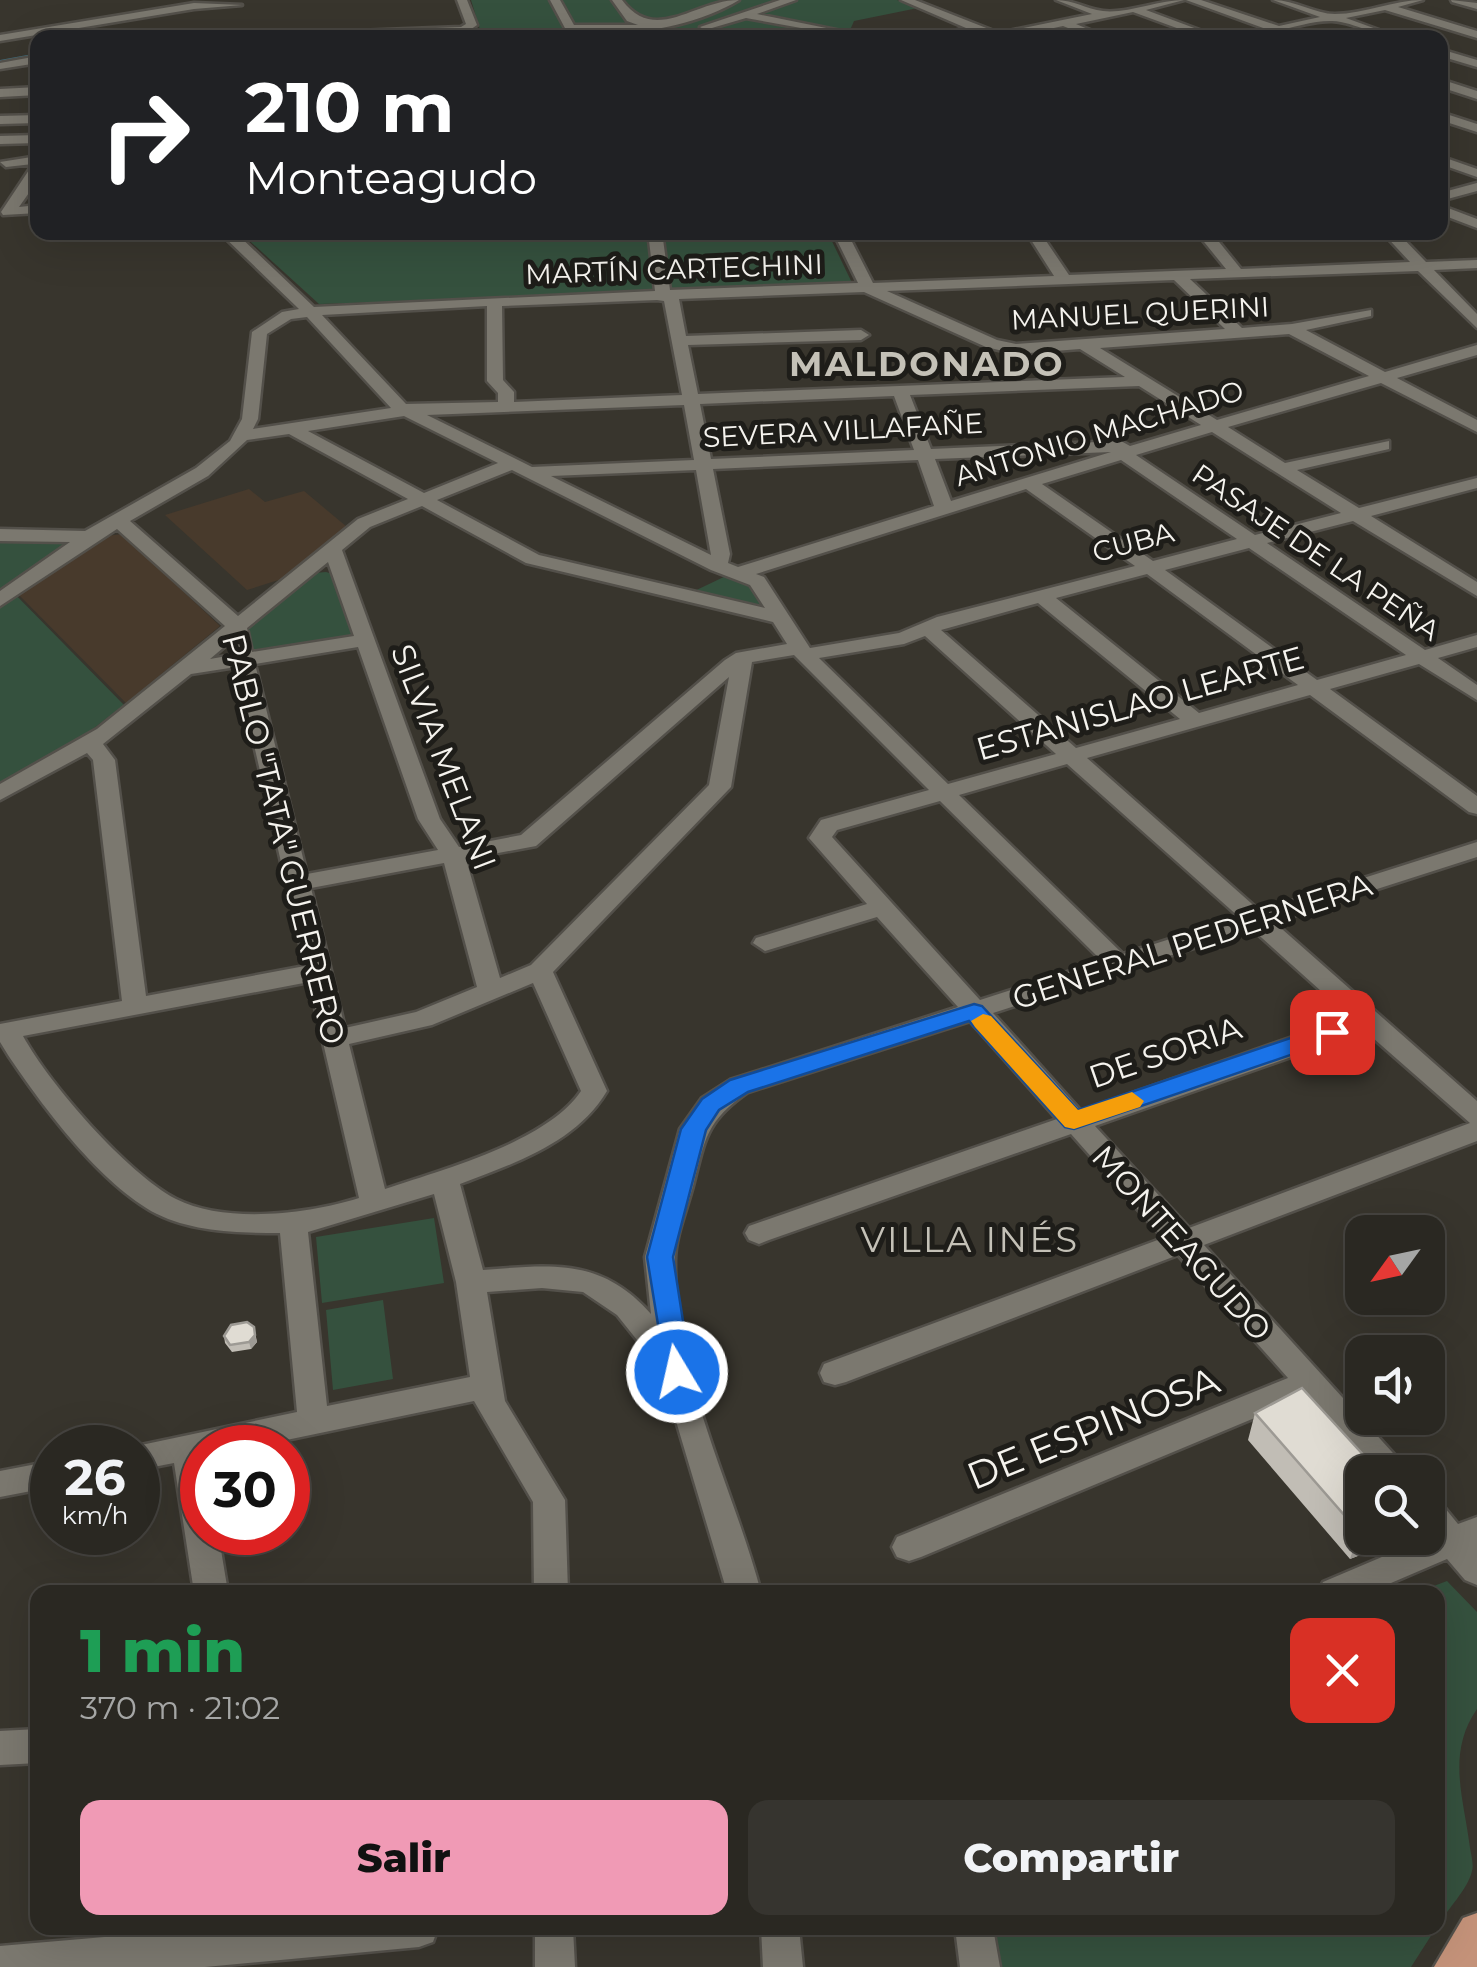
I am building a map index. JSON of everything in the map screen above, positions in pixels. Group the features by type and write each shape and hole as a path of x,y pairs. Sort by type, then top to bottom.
{"main road":[{"path":"1454,1967 1477,1932"}],"street":[{"path":"462,0 472,24 463,30"},
{"path":"555,0 570,28 584,30"},
{"path":"617,0 633,20 652,27"},
{"path":"635,30 734,0"},
{"path":"696,30 791,0"},
{"path":"906,0 985,30"},
{"path":"920,5 948,0"},
{"path":"1062,0 1104,15"},
{"path":"1032,30 1180,0"},
{"path":"1191,0 1281,30"},
{"path":"1278,0 1370,30"},
{"path":"1362,0 1477,35"},
{"path":"1273,30 1418,0"},
{"path":"1456,0 1477,6"},
{"path":"680,2 702,10"},
{"path":"48,30 194,6 241,3"},
{"path":"203,30 241,3"},
{"path":"1134,9 1193,30"},
{"path":"745,15 829,30"},
{"path":"90,23 101,30"},
{"path":"1064,23 1083,30"},
{"path":"971,30 980,28"},
{"path":"0,38 30,33"},
{"path":"1448,50 1477,43"},
{"path":"1448,55 1477,64"},
{"path":"0,63 30,58"},
{"path":"1448,86 1477,96"},
{"path":"1,94 30,92"},
{"path":"1448,118 1477,113"},
{"path":"0,120 30,119"},
{"path":"1448,120 1477,128"},
{"path":"0,140 30,139"},
{"path":"6,163 30,163"},
{"path":"1448,163 1477,173"},
{"path":"1448,194 1477,187"},
{"path":"30,188 8,212 30,209"},
{"path":"1448,212 1477,224"},
{"path":"235,240 309,310 405,412 758,582 802,652 1119,964"},
{"path":"656,240 721,554 728,570"},
{"path":"844,240 868,288"},
{"path":"1038,240 1064,280"},
{"path":"1210,240 1237,272"},
{"path":"1397,240 1477,323"},
{"name":"MARTÍN CARTECHINI","path":"244,436 250,419 260,332 278,318 309,310 1477,264"},
{"path":"1176,275 1238,333"},
{"name":"MANUEL QUERINI","path":"868,288 1003,348 1292,329 1366,312"},
{"path":"494,303 495,381 506,392 506,408"},
{"path":"1292,329 1477,428"},
{"path":"680,341 861,335"},
{"path":"1083,344 1477,590"},
{"name":"ANTONIO MACHADO","path":"677,596 728,570 1477,350"},
{"path":"0,600 89,537 216,462 244,436 405,412 1142,381"},
{"path":"901,392 944,508"},
{"path":"292,429 533,560 780,618"},
{"name":"SEVERA VILLAFAÑE","path":"520,468 702,464 1160,442"},
{"path":"1284,468 1383,445"},
{"name":"PASAJE DE LA PEÑA","path":"1124,456 1477,694"},
{"path":"0,793 91,743 364,523 420,499 520,468"},
{"path":"1028,483 1477,807"},
{"name":"CUBA","path":"743,657 904,638 1040,594 1477,483"},
{"name":"PABLO \"TATA\" GUERRERO","path":"118,520 236,625 374,1203"},
{"path":"0,534 89,537"},
{"name":"SILVIA MELANI","path":"332,548 428,819 453,855 491,991"},
{"path":"1040,594 1196,721"},
{"path":"927,628 1477,1116"},
{"path":"183,669 365,640"},
{"name":"ESTANISLAO LEARTE","path":"821,831 829,825 1477,641"},
{"path":"297,883 528,841 743,657"},
{"path":"334,1039 405,1025 540,971 720,787 743,657"},
{"path":"91,743 104,760 136,1006"},
{"name":"MONTEAGUDO","path":"821,831 822,844 1375,1455"},
{"name":"GENERAL PEDERNERA","path":"742,1585 697,1454 677,1372 660,1257 700,1116 739,1086 1477,849"},
{"path":"765,943 880,908"},
{"path":"318,972 4,1031 20,1057 90,1139 160,1203 188,1212 293,1225 374,1203 524,1146 575,1117 591,1102 594,1091 540,971"},
{"name":"DE SORIA","path":"760,1233 1369,1020"},
{"path":"836,1373 1477,1130"},
{"path":"444,1178 471,1282 490,1404 549,1500 552,1585"},
{"path":"293,1225 313,1420"},
{"path":"471,1282 566,1276 593,1281 615,1294 638,1316 677,1372"},
{"name":"DE ESPINOSA","path":"909,1547 1308,1382"},
{"path":"289,1425 486,1386"},
{"path":"0,1484 30,1478"},
{"path":"1351,1585 1466,1536 1477,1570"},
{"path":"204,1555 209,1585"},
{"path":"0,1748 30,1746"},
{"path":"0,1966 335,1935"},
{"path":"554,1935 555,1967"},
{"path":"781,1935 783,1967"},
{"path":"975,1935 980,1967"}],"shaded area":[{"path":"249,489 265,502 304,491 347,527 291,576 247,590 165,515"},
{"path":"122,534 220,626 126,703 18,594 107,536"}],"green space":[{"path":"471,0 897,0 918,8 854,21 850,30 480,30"},
{"path":"249,240 831,240 854,287 319,304"},
{"path":"0,538 75,539 6,585 124,705 85,735 0,783"},
{"path":"314,573 333,574 352,634 347,638 249,650 244,631"},
{"path":"730,574 752,583 774,615 684,596"},
{"path":"434,1218 444,1283 322,1303 316,1237"},
{"path":"383,1300 393,1379 333,1390 326,1310"},
{"path":"1447,1581 1477,1612 1477,1709 1462,1743 1460,1760 1461,1794 1473,1869 1445,1915 1445,1585 1436,1585"},
{"path":"996,1935 1432,1935 1411,1967 1001,1967"}],"building":[{"path":"247,1322 254,1327 255,1335 249,1342 230,1345 224,1336 231,1325"},
{"path":"1302,1388 1363,1455 1345,1455 1345,1516 1255,1413"}],"waterway":[{"path":"0,63 30,57"}],"slow traffic":[{"path":"983,1021 1074,1120 1132,1101"}],"district":[{"name":"MALDONADO","path":"927,363"},
{"name":"VILLA INÉS","path":"970,1239"}],"route":[{"path":"677,1372 660,1257 700,1116 739,1086 974,1011 1074,1120 1332,1032"}]}
